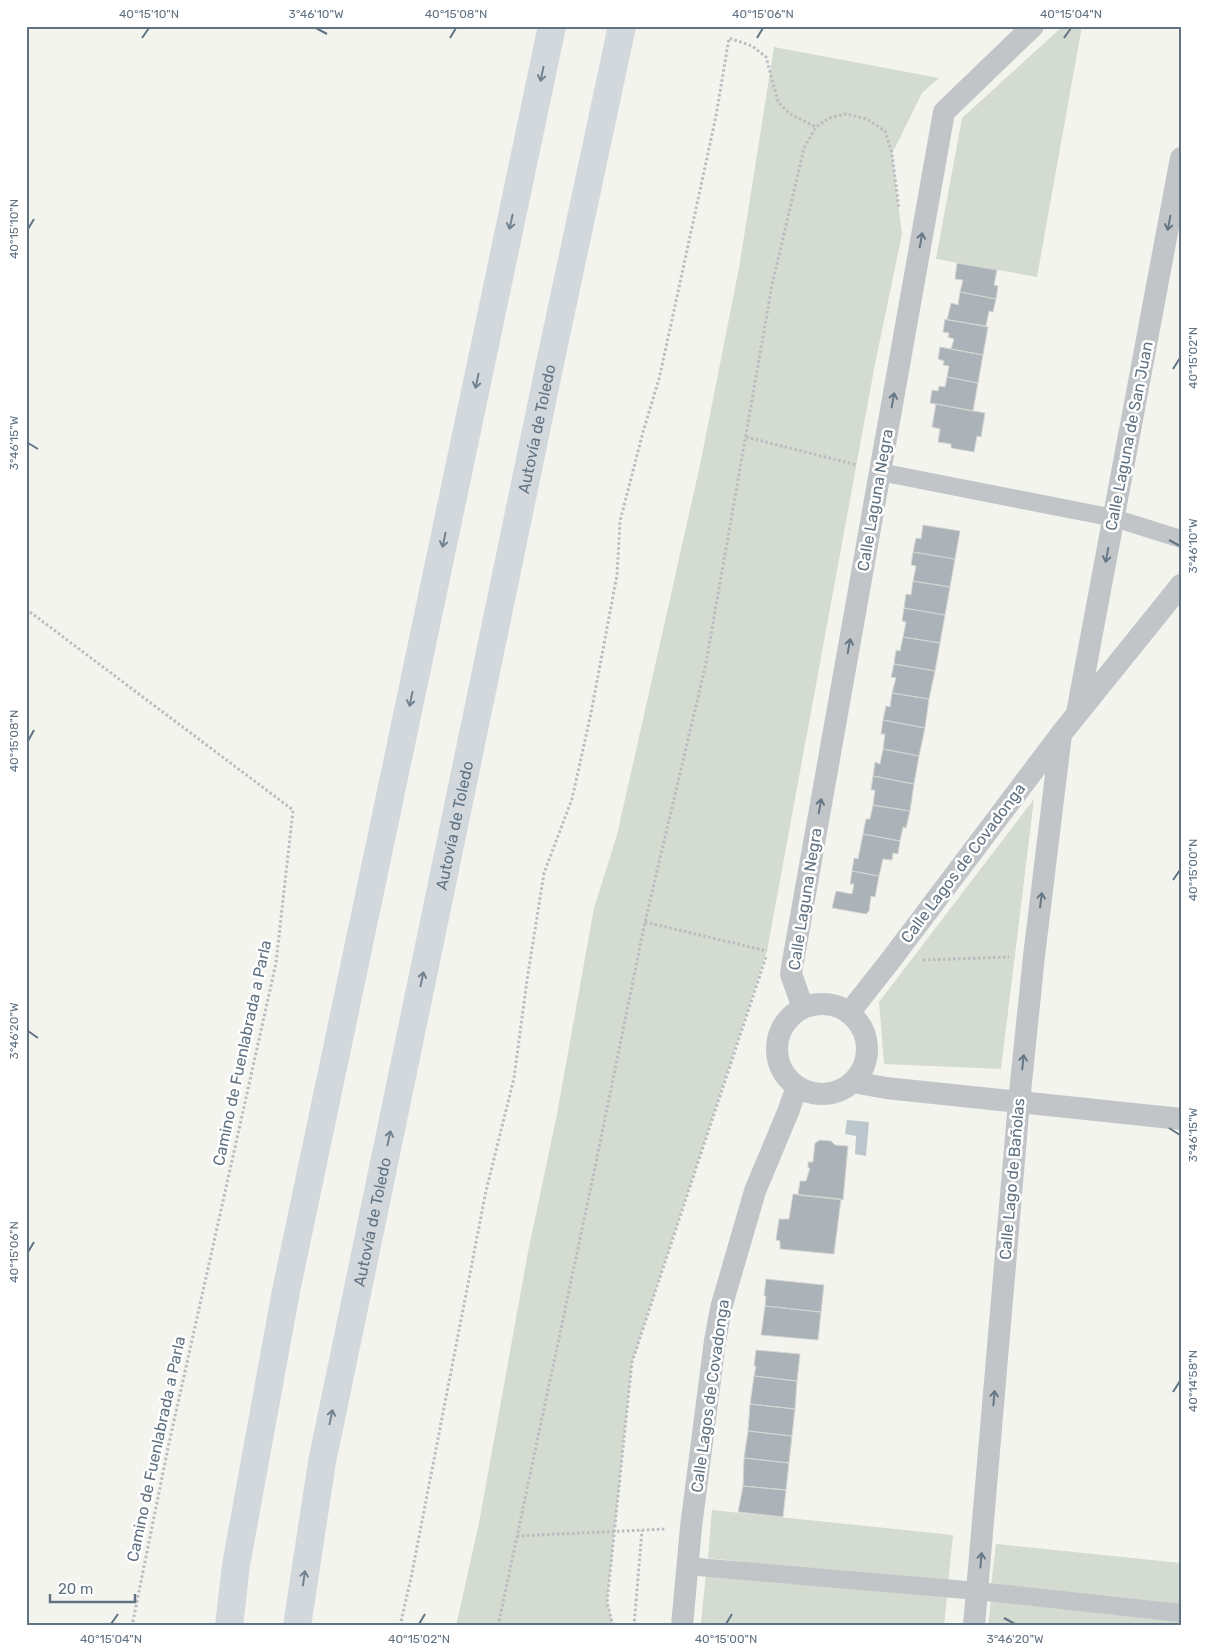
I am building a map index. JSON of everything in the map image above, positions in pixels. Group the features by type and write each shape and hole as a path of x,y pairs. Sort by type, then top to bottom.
{"highway":[{"path":"229,1626 236,1565 286,1291 552,26"},
{"name":"Autovía de Toledo","path":"297,1626 322,1462 547,377 622,26"}],"street":[{"name":"Calle Laguna Negra","path":"803,1008 791,974 944,112 1033,26"},
{"name":"Calle Laguna de San Juan","path":"1078,714 1181,158"},
{"path":"880,472 1114,518 1181,539"},
{"name":"Calle Lagos de Covadonga","path":"848,1012 890,960 1061,734 1181,585"},
{"name":"Calle Lago de Bañolas","path":"974,1626 1019,1102 1034,956 1061,734"},
{"path":"819,1004 834,1006 848,1012 860,1024 866,1038 866,1054 862,1069 853,1082 842,1090 827,1094 811,1093 797,1087 781,1069 777,1054 778,1038 781,1029 791,1017 803,1008 819,1004"},
{"path":"853,1082 886,1088 1181,1119"},
{"name":"Calle Lagos de Covadonga","path":"682,1626 691,1527 721,1308 755,1191 797,1087"},
{"path":"688,1566 978,1592 1181,1613"}],"path":[{"path":"400,1626 486,1191 514,1078 544,873 572,800 591,714 617,575 620,521 659,379 716,116 730,38 752,46 766,57 778,102 790,114 816,127"},
{"path":"498,1626 645,922 706,663 772,284 804,148 816,127 829,118 846,114 867,119 885,131 892,154 900,216"},
{"path":"746,437 880,472"},
{"path":"855,474 858,456"},
{"name":"Camino de Fuenlabrada a Parla","path":"26,609 293,810 276,963 168,1448 132,1626"},
{"path":"645,922 767,952"},
{"path":"613,1626 607,1602 632,1362 769,942"},
{"path":"890,960 1034,956"},
{"path":"517,1536 691,1527"},
{"path":"634,1626 642,1530"}],"shaded area":[{"path":"1063,26 1082,26 1037,277 936,259 962,118"},
{"path":"774,47 939,78 922,93 892,154 902,234 875,364 767,951 632,1362 607,1602 613,1626 456,1626 479,1523 528,1252 557,1114 594,908 617,835 700,465 739,268"},
{"path":"1034,799 1001,1069 884,1064 879,1002"},
{"path":"847,1120 869,1122 866,1156 855,1154 856,1136 845,1134"},
{"path":"712,1510 953,1535 948,1584 708,1558"},
{"path":"996,1544 1181,1563 1181,1605 991,1586"},
{"path":"706,1573 947,1597 944,1626 738,1626 701,1623"},
{"path":"991,1601 1181,1620 1181,1626 988,1626"}],"building":[{"path":"957,263 997,270 994,285 998,286 996,299 960,292 963,280 955,279"},
{"path":"960,292 996,299 993,312 989,311 986,326 947,320 951,303 958,305"},
{"path":"945,319 988,327 983,355 951,349 954,339 948,337 949,333 943,332"},
{"path":"940,347 983,355 978,383 947,377 949,366 943,365 944,361 938,359"},
{"path":"947,377 978,383 973,411 930,403 932,390 938,391 939,386 945,387"},
{"path":"936,404 985,413 981,437 977,436 974,452 951,448 951,444 938,442 940,429 932,427"},
{"path":"923,525 960,531 955,559 913,552 916,538 921,539"},
{"path":"913,552 955,559 950,587 913,581 916,566 911,565"},
{"path":"913,581 950,587 945,615 904,608 906,594 911,595"},
{"path":"904,608 945,615 940,643 903,637 906,622 902,621"},
{"path":"903,637 940,643 935,671 894,664 896,650 900,651"},
{"path":"894,664 935,671 929,699 892,693 896,678 891,677"},
{"path":"892,693 929,699 925,728 883,720 886,706 890,707"},
{"path":"883,720 925,728 919,756 883,749 885,734 881,734"},
{"path":"883,749 919,756 914,784 873,776 875,762 880,764"},
{"path":"873,776 914,784 910,811 873,805 875,790 871,790"},
{"path":"873,805 910,811 906,828 903,827 900,841 863,834 866,819 870,819"},
{"path":"863,834 900,841 898,854 893,853 892,860 883,859 879,876 852,871 854,858 858,859"},
{"path":"852,871 879,876 875,897 871,896 869,911 866,914 832,908 836,891 852,894 854,884 850,884"},
{"path":"820,1140 831,1141 835,1145 848,1146 843,1200 798,1195 800,1181 806,1181 810,1168 808,1168 808,1162 813,1162 815,1143"},
{"path":"793,1194 841,1199 834,1254 780,1249 780,1241 776,1240 779,1219 789,1219"},
{"path":"766,1279 824,1285 821,1312 765,1306"},
{"path":"765,1306 821,1312 818,1340 761,1335"},
{"path":"756,1350 800,1354 797,1381 754,1376"},
{"path":"754,1376 797,1381 795,1409 750,1404"},
{"path":"750,1404 795,1409 792,1436 748,1431"},
{"path":"748,1431 792,1436 789,1463 744,1458"},
{"path":"744,1458 789,1463 786,1490 743,1486"},
{"path":"743,1486 786,1490 783,1517 738,1512"},
{"path":"701,1623 728,1625 701,1626"}]}
